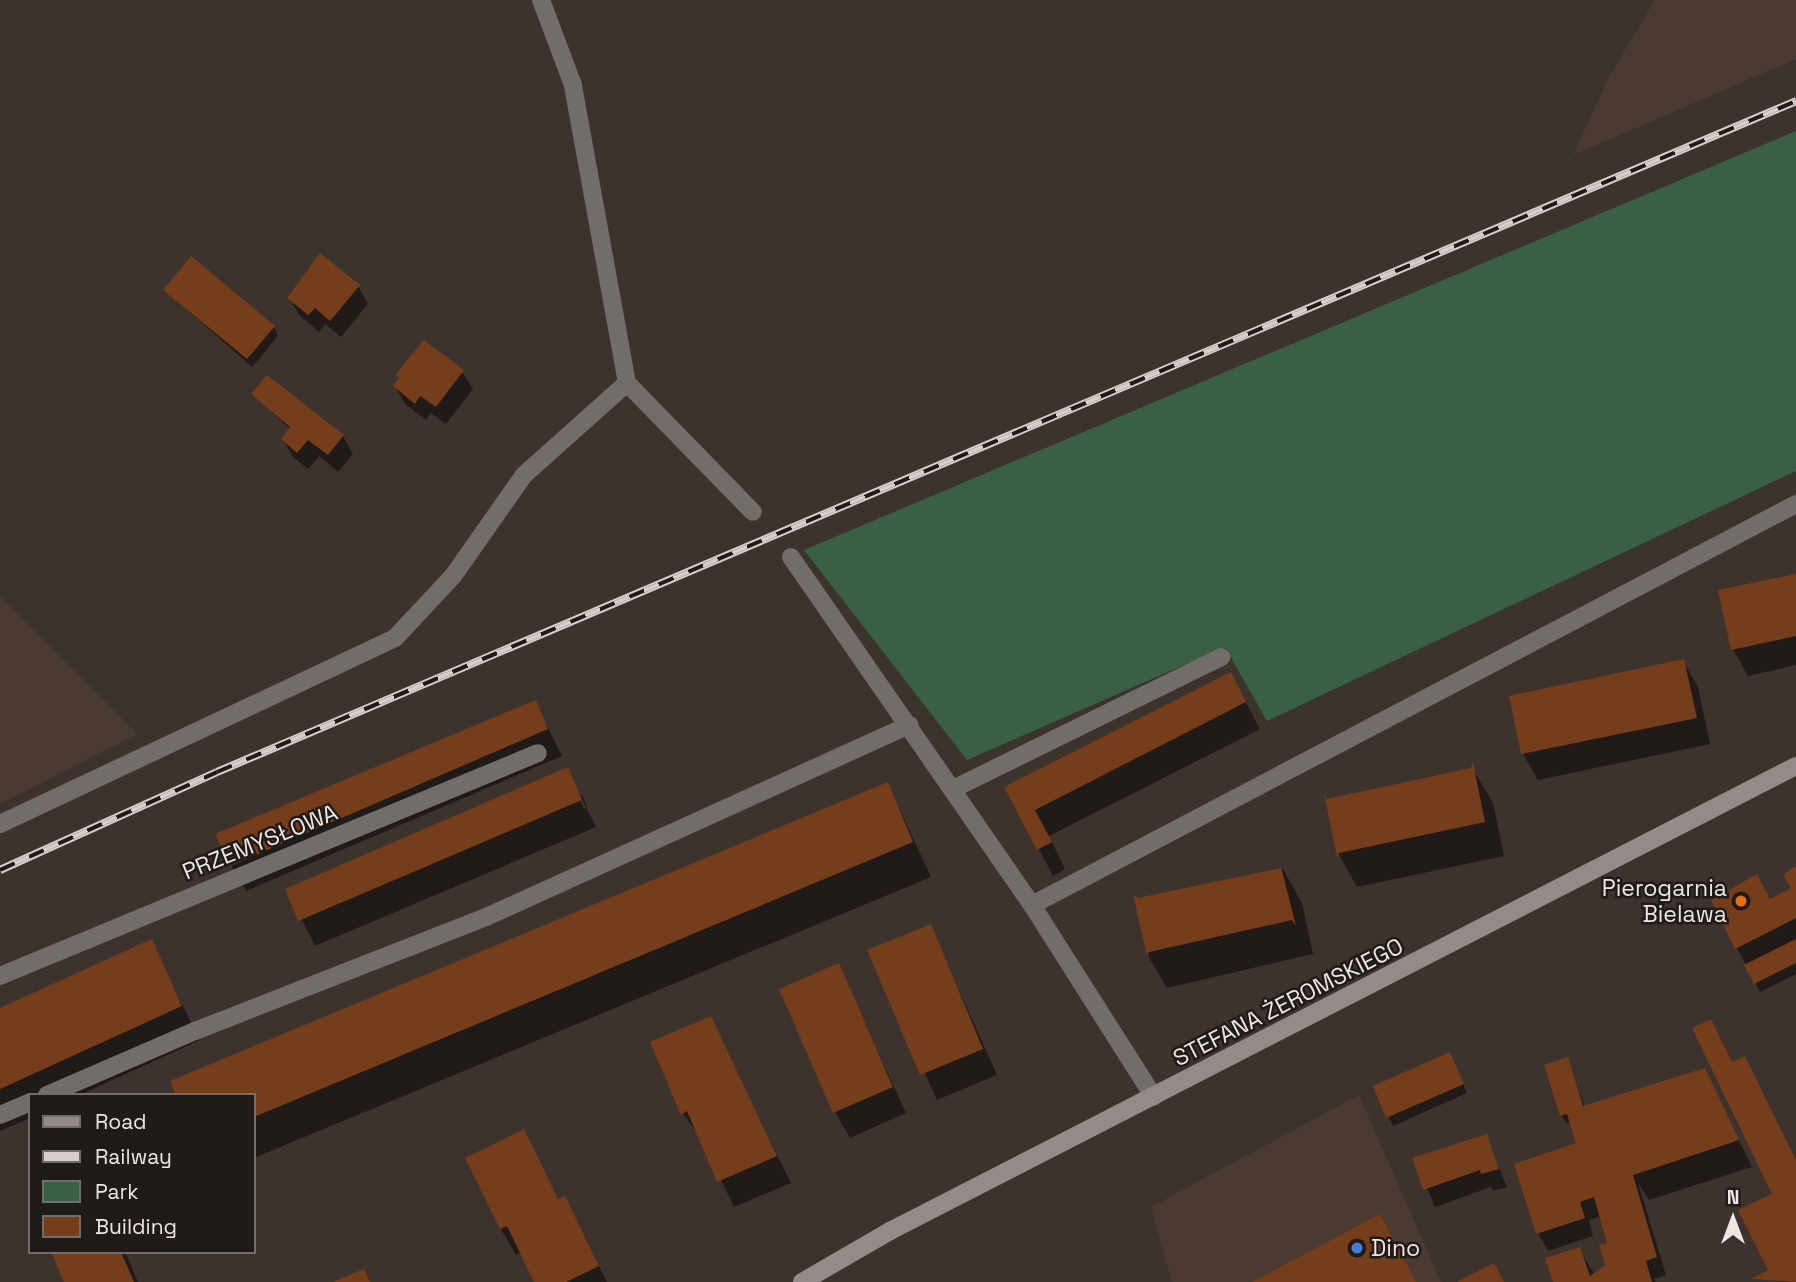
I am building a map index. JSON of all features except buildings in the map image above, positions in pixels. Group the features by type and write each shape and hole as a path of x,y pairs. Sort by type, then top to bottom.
{"street":[{"path":"541,0 573,85 626,383 753,512"},
{"path":"0,824 396,638 453,576 524,475 626,383"},
{"path":"1032,905 1796,504"},
{"path":"791,557 1032,905 1154,1097"},
{"path":"953,789 1221,657"},
{"path":"52,1093 195,1031 486,917 909,725"},
{"name":"PRZEMYSŁOWA","path":"0,976 538,753"},
{"name":"STEFANA ŻEROMSKIEGO","path":"802,1282 890,1231 1796,766"},
{"path":"0,1115 28,1103"}],"shaded area":[{"path":"1655,0 1796,0 1796,59 1573,155 1610,75"},
{"path":"0,595 137,734 0,804"},
{"path":"1359,1095 1441,1282 1172,1282 1151,1207"}],"green space":[{"path":"1796,131 1796,471 1267,721 1225,647 967,760 804,550"}],"railway":[{"path":"0,870 217,772 1796,101"}],"place":[{"name":"Pierogarnia Bielawa","path":"1741,901"},
{"name":"Dino","path":"1357,1248"}]}
